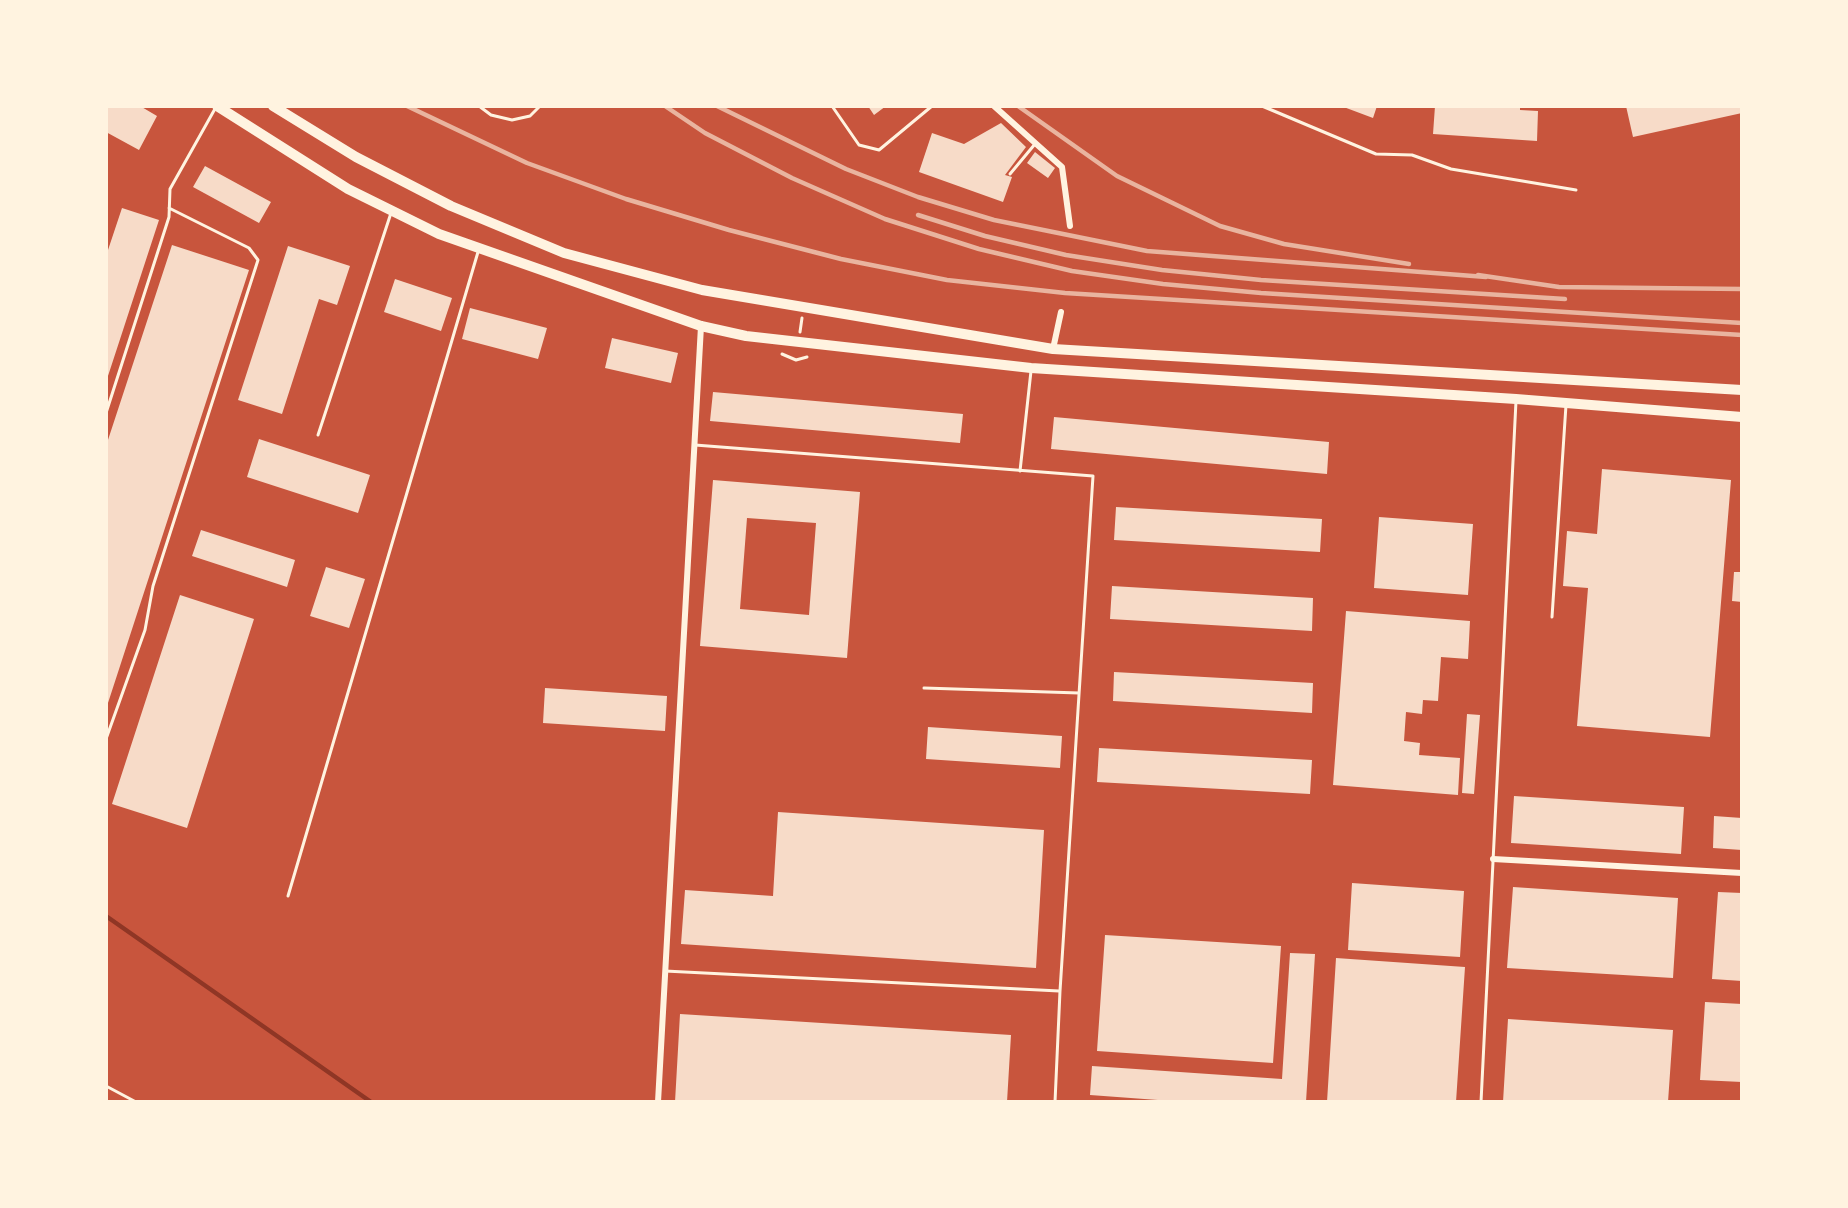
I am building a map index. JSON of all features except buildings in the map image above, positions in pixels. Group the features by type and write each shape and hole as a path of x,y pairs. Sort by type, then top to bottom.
{"highway":[{"path":"216,106 348,189 479,250 701,326 746,336 1031,368 1516,399 1742,417"},
{"path":"273,106 356,157 451,206 564,253 702,290 1053,349 1742,390"}],"street":[{"path":"994,106 1062,167 1070,226"},
{"path":"1053,349 1061,312"},
{"path":"658,1101 701,326"},
{"path":"1493,859 1742,873"}],"lane":[{"path":"106,413 169,217 170,189 216,106"},
{"path":"479,106 491,115 512,120 530,116 540,106"},
{"path":"832,106 859,145 879,150 932,106"},
{"path":"1262,106 1376,154 1412,155 1451,169 1576,190"},
{"path":"1010,174 1036,143"},
{"path":"106,739 145,630 153,586 258,260 249,248 170,208"},
{"path":"318,435 391,211"},
{"path":"288,896 479,250"},
{"path":"1020,471 1031,368"},
{"path":"1481,1101 1516,399"},
{"path":"1552,617 1566,403"},
{"path":"695,445 1094,476 1055,1101"},
{"path":"924,688 1079,693"},
{"path":"665,971 1060,992"}],"path":[{"path":"799,338 802,315"},
{"path":"796,360 798,349"},
{"path":"106,1086 136,1101"}],"waterway":[{"path":"106,916 371,1102"}],"railway":[{"path":"407,106 527,163 626,199 729,230 841,259 947,280 1065,293 1742,335"},
{"path":"665,106 705,133 792,178 885,219 979,249 1072,271 1163,284 1261,293 1742,323"},
{"path":"717,106 846,169 918,197 994,220 1147,251 1486,277"},
{"path":"1018,106 1117,176 1220,226 1284,244 1409,264"},
{"path":"918,215 985,236 1066,255 1162,270 1261,280 1565,299"},
{"path":"1478,275 1559,287 1742,289"}]}
